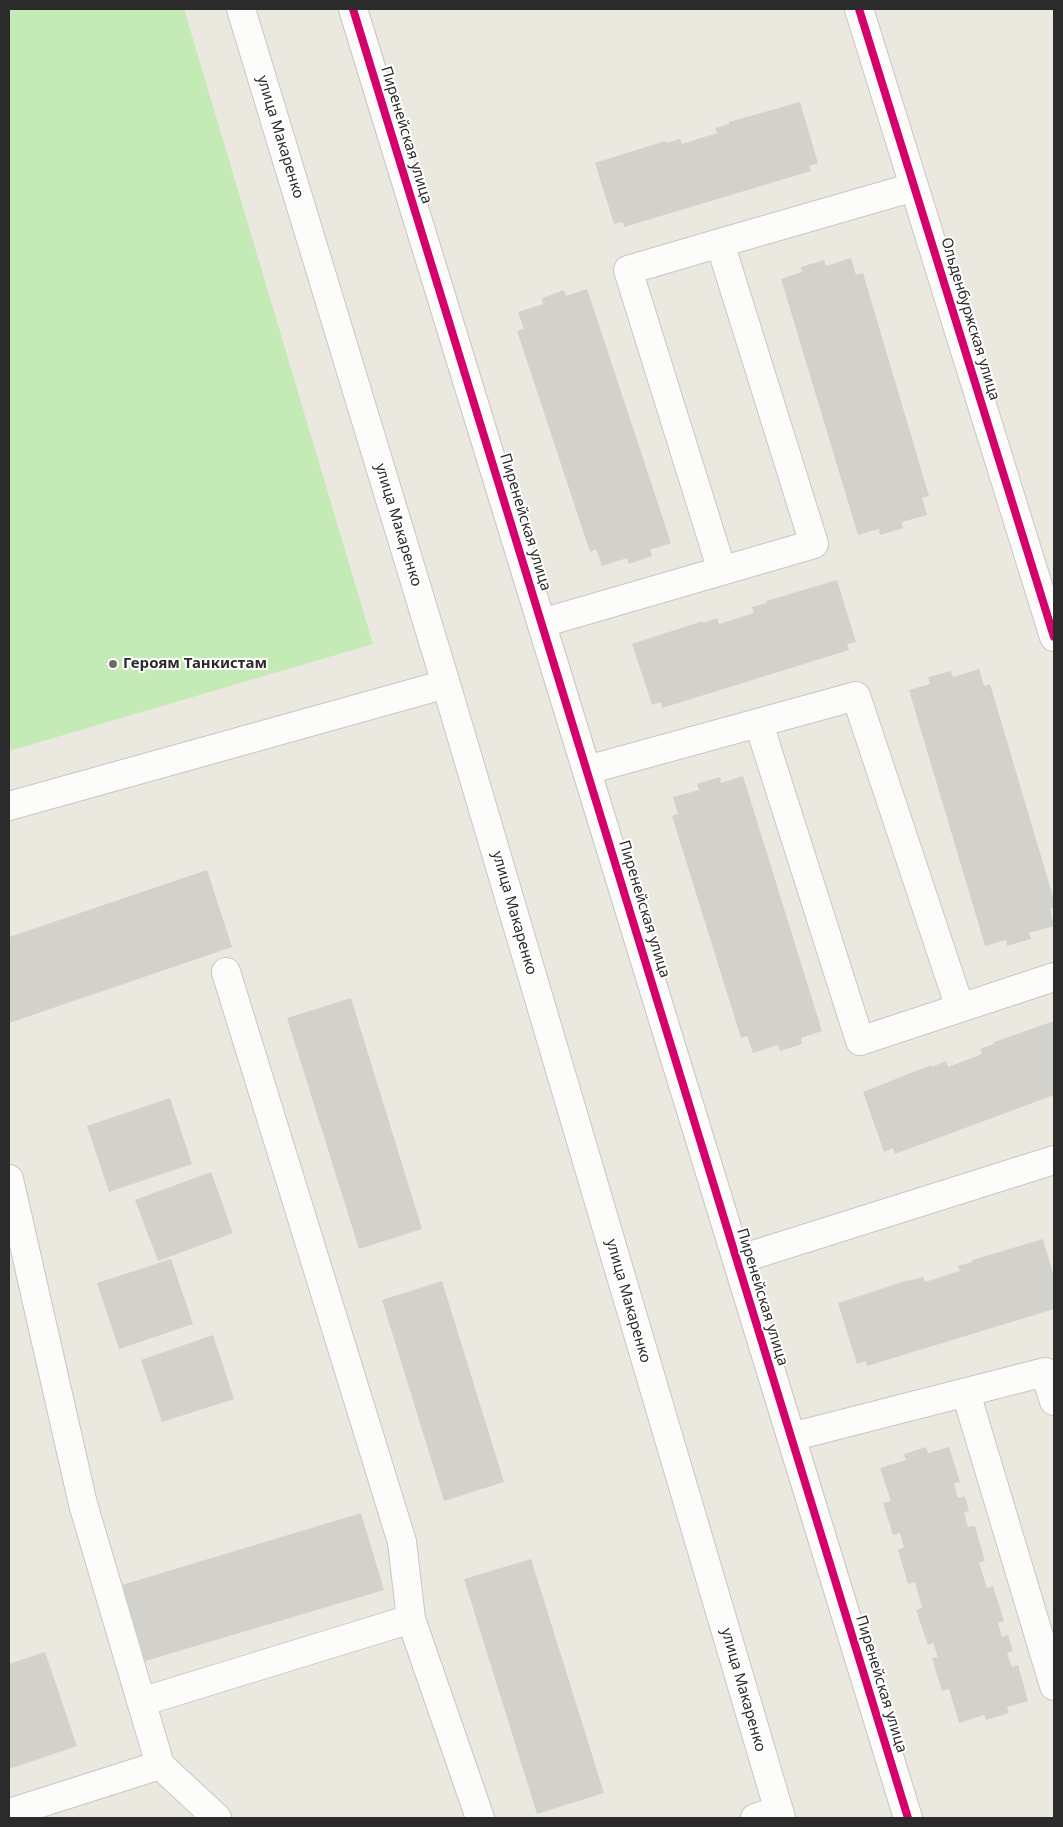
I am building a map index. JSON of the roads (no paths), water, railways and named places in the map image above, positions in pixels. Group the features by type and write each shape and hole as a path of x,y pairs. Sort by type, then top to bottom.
{"street":[{"name":"улица Макаренко","path":"241,9 446,684 772,1816"},
{"name":"Пиренейская улица","path":"353,9 908,1818"},
{"name":"Ольденбуржская улица","path":"859,9 1054,637"},
{"path":"722,570 628,270 914,187"},
{"path":"542,623 814,544 720,243"},
{"path":"9,806 446,684"},
{"path":"587,770 856,696 960,1008"},
{"path":"758,724 860,1042 1054,977"},
{"path":"226,972 402,1542 411,1619 480,1818"},
{"path":"737,1260 1054,1160"},
{"path":"9,1179 83,1504 160,1764 217,1818"},
{"path":"791,1437 1045,1372 1054,1401"},
{"path":"966,1393 1054,1686"},
{"path":"141,1702 411,1619"},
{"path":"9,1813 160,1764"}],"place":[{"name":"Героям Танкистам","path":"113,664"}]}
